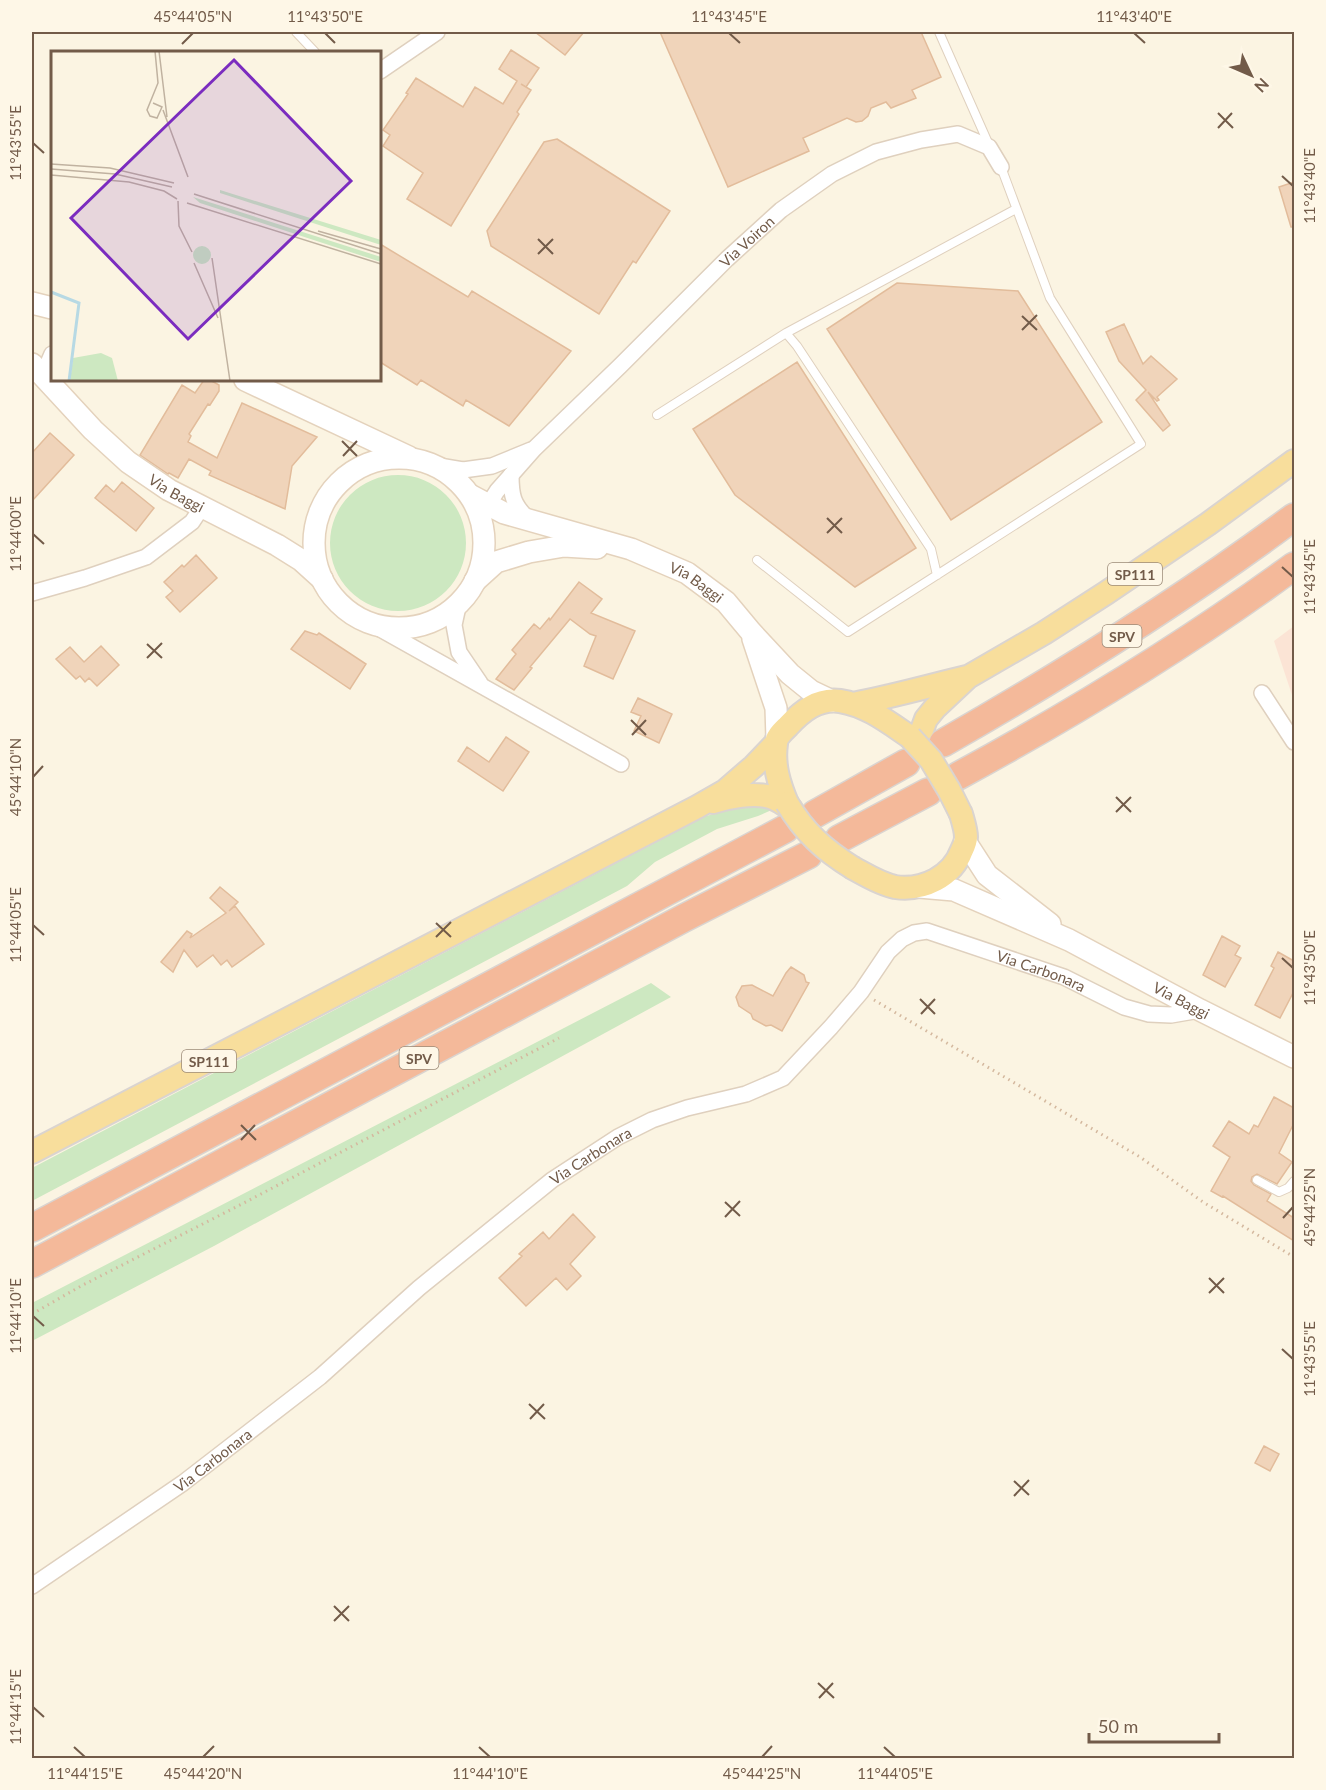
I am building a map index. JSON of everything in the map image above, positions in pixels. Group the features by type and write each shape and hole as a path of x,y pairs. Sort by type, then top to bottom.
{"highway":[{"name":"SPV","path":"32,1228 792,812 1025,696 1188,593 1294,517"},
{"name":"SPV","path":"958,777 1121,682 1196,634 1294,566"},
{"path":"839,839 928,792"},
{"name":"SPV","path":"32,1264 808,855"}],"main road":[{"path":"32,303 51,309"},
{"name":"Via Baggi","path":"32,364 51,380"},
{"name":"Via Baggi","path":"52,381 93,430 128,462 169,490 285,550 322,579"},
{"name":"Via Baggi","path":"247,381 412,459 433,465 460,483 480,508 484,543 482,563 474,582"},
{"name":"Via Baggi","path":"412,459 389,458 367,464 347,476 331,492 320,512 314,534 315,557 322,579 333,597 348,611 366,621 391,627 416,626 439,617 459,602 474,582 496,562 529,552 564,546 631,549"},
{"name":"SP111","path":"922,747 926,719 968,677 1044,633 1116,587 1294,461"},
{"name":"Via Baggi","path":"480,508 528,519 631,549 687,573 726,602 790,674 811,691 842,702"},
{"name":"Via Baggi","path":"751,632 776,708 776,741"},
{"name":"SP111","path":"32,1152 697,807 725,790 754,766 801,712 815,704 888,698 968,677"},
{"path":"776,741 777,780 792,812 810,835 831,854 872,878 893,886 919,887 941,878 960,856 965,841 966,835 961,814 922,747 880,716 842,702"},
{"name":"SP111","path":"697,807 729,796 765,796 772,797 792,812"},
{"name":"Via Baggi","path":"965,841 987,875 1069,940"},
{"name":"Via Baggi","path":"919,887 954,890 1069,940 1294,1057"}],"street":[{"path":"381,69 437,32"},
{"name":"Via Voiron","path":"480,508 534,449 727,259 781,210 832,174 876,152 921,140 958,134 989,147"},
{"path":"989,147 1001,167"},
{"path":"51,356 49,361 51,380"},
{"name":"Via Voiron","path":"433,465 463,470 492,466 534,449"},
{"path":"511,475 511,492 516,506 528,519"},
{"path":"32,593 85,578 146,556 192,522 202,507"},
{"name":"Via Baggi","path":"459,602 454,625 459,652 482,686"},
{"name":"Via Baggi","path":"366,621 621,764"},
{"path":"1262,693 1294,742"},
{"name":"Via Carbonara","path":"32,1586 183,1483 320,1377 468,1247 552,1180 618,1137 652,1120 687,1108 746,1094 783,1078 831,1028 861,992 888,952 902,939 914,933 927,931 1064,977 1124,1007 1149,1014 1171,1016 1200,1010"}],"lane":[{"path":"296,32 314,51"},
{"path":"939,32 989,147"},
{"path":"757,560 848,632 1141,444 1050,298 1001,167"},
{"path":"657,415 786,333 1016,209"},
{"path":"786,333 797,346 931,549 937,575"},
{"path":"1257,1180 1279,1191 1288,1188 1294,1181"}],"path":[{"path":"861,992 1140,1157 1203,1202 1294,1257"},
{"path":"32,1314 81,1286 559,1038"}],"shaded area":[{"path":"1294,626 1294,701 1274,641"}],"green space":[{"path":"398,475 424,481 446,495 460,517 466,543 460,569 446,591 424,605 398,611 372,605 350,591 336,569 330,543 336,517 350,495 372,481"},
{"path":"756,803 774,809 717,829 655,862 627,886 32,1201 32,1168 706,816"},
{"path":"651,983 671,997 214,1246 32,1341 32,1303"}],"building":[{"path":"535,32 584,32 565,55"},
{"path":"660,32 921,32 941,77 912,90 916,98 891,108 886,102 871,108 868,116 862,121 856,122 847,118 803,138 809,151 728,187"},
{"path":"511,50 539,68 526,87 531,90 517,112 519,114 451,226 407,199 423,173 383,146 390,135 383,130 408,94 406,93 416,78 463,107 475,87 503,104 517,81 499,69"},
{"path":"557,139 670,211 636,263 633,261 599,314 491,246 487,231 544,142"},
{"path":"1294,182 1294,227 1291,227 1279,187"},
{"path":"381,245 468,297 472,291 571,351 509,426 466,400 463,406 421,380 417,385 381,363"},
{"path":"897,283 1018,291 1102,422 951,520 827,329"},
{"path":"1124,324 1143,364 1151,356 1177,379 1157,397 1159,400 1157,401 1148,392 1170,425 1163,431 1136,400 1146,390 1119,361 1106,332"},
{"path":"797,362 916,548 855,587 735,495 693,429"},
{"path":"203,381 212,381 219,385 219,391 189,434 191,436 188,442 217,458 242,403 317,437 292,466 285,509 209,475 211,471 189,459 178,478 140,455 182,385 195,393"},
{"path":"50,433 74,455 32,501 32,453"},
{"path":"122,482 154,508 136,531 95,498 106,485 114,492"},
{"path":"196,555 217,578 180,612 166,597 173,591 164,582"},
{"path":"579,582 602,599 591,613 635,631 613,679 584,666 596,636 570,619 514,690 496,679 516,654 512,650 534,624 540,629 549,618 550,620"},
{"path":"305,631 317,635 319,633 366,664 350,689 291,649"},
{"path":"101,646 119,665 97,686 89,678 85,682 80,676 76,679 56,659 70,647 84,662"},
{"path":"638,698 672,714 659,743 634,731 641,716 631,712"},
{"path":"506,737 529,752 503,791 458,761 467,747 489,762"},
{"path":"220,887 238,902 229,911 235,906 264,944 232,967 227,960 221,965 213,955 197,967 184,950 173,972 161,962 187,931 192,934 190,938 226,913 210,898"},
{"path":"1222,936 1240,946 1235,955 1241,958 1225,987 1203,975"},
{"path":"1278,952 1294,961 1294,991 1280,1018 1255,1005 1274,968 1271,966"},
{"path":"791,967 804,975 806,982 809,983 782,1031 753,1019 751,1014 739,1006 736,997 742,986 752,985 773,996"},
{"path":"1274,1097 1294,1108 1294,1123 1279,1153 1292,1162 1277,1184 1257,1174 1252,1177 1251,1181 1271,1194 1267,1201 1294,1218 1294,1241 1223,1196 1211,1191 1230,1157 1213,1146 1229,1121 1249,1134 1254,1125 1258,1127"},
{"path":"573,1214 595,1237 570,1264 581,1276 567,1290 556,1278 526,1306 499,1278 522,1256 519,1254 543,1232 549,1239"},
{"path":"1264,1446 1279,1454 1270,1471 1255,1463"}]}
